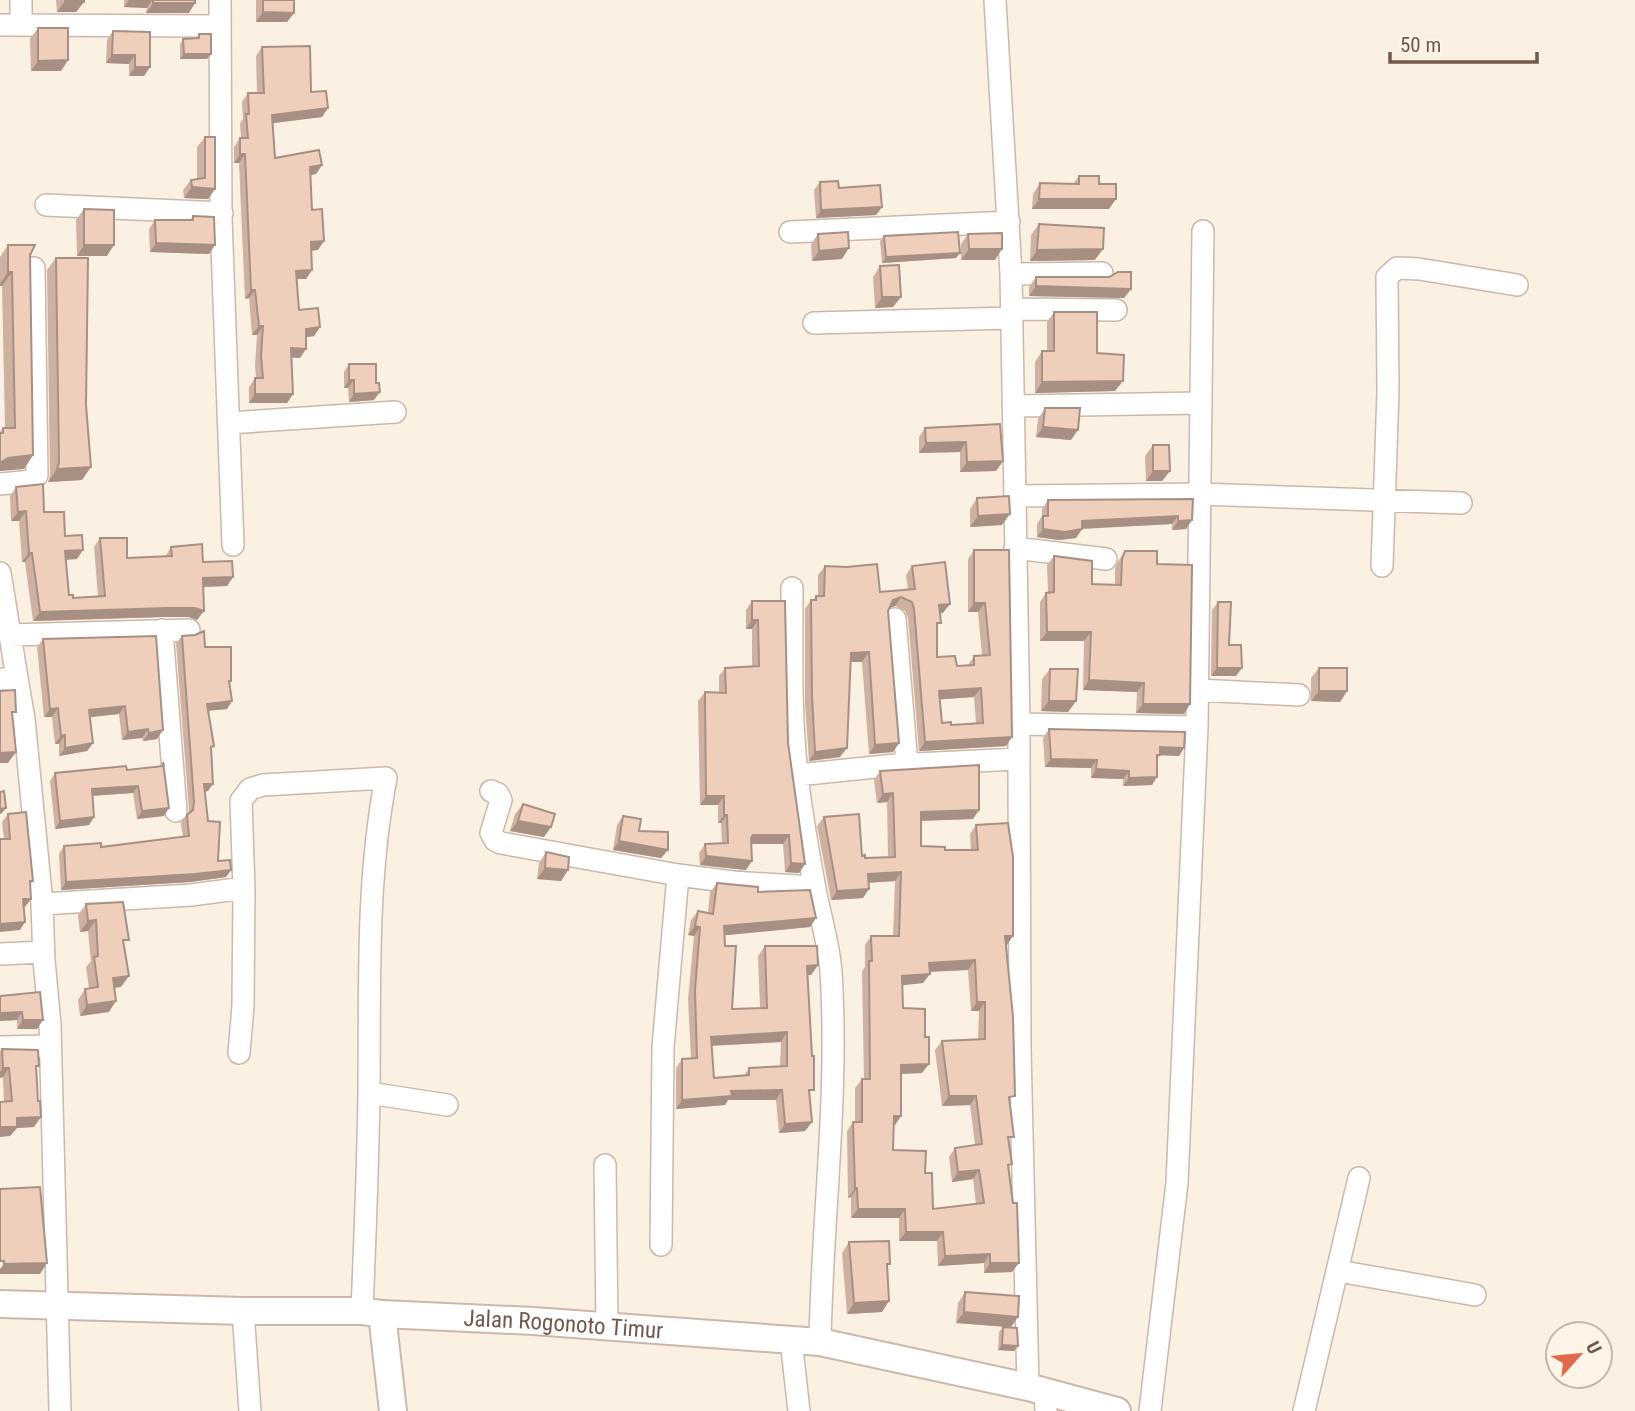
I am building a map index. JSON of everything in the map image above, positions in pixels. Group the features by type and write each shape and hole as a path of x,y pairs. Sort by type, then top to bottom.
{"street":[{"path":"21,0 11,24 220,26"},
{"path":"220,0 222,213 233,545"},
{"path":"995,0 1011,274 1019,724 1020,1049 1040,1396"},
{"path":"46,205 222,213"},
{"path":"790,232 1009,222"},
{"path":"1150,1411 1177,1183 1197,727 1203,232"},
{"path":"0,484 32,481 37,475 34,268"},
{"path":"1382,566 1388,392 1387,277 1397,268 1419,269 1517,285"},
{"path":"1011,274 1102,273"},
{"path":"814,323 1116,310"},
{"path":"1013,406 1201,403"},
{"path":"229,423 395,412"},
{"path":"1015,496 1200,494 1461,503"},
{"path":"1016,548 1107,559"},
{"path":"0,573 9,635 8,678 24,719 42,904 55,1181 60,1411"},
{"path":"792,588 792,687 797,775 814,887 829,956 832,1007 830,1128 821,1265 820,1342"},
{"path":"895,619 907,764"},
{"path":"162,630 176,811"},
{"path":"9,635 189,630"},
{"path":"1198,690 1299,695"},
{"path":"1019,724 1197,727"},
{"path":"797,775 907,764 1019,759"},
{"path":"239,1053 243,994 244,888 241,801 250,789 263,785 386,778 375,852 369,967 369,1093 372,1312 393,1411"},
{"path":"491,791 498,794 501,800 491,833 495,840 678,875 733,882 814,887"},
{"path":"661,1245 663,1047 678,875"},
{"path":"42,904 191,895 244,888"},
{"path":"0,954 43,951"},
{"path":"0,1048 49,1046"},
{"path":"369,1093 447,1105"},
{"path":"605,1165 607,1328"},
{"path":"1304,1411 1359,1178"},
{"path":"1338,1271 1475,1295"},
{"name":"Jalan Rogonoto Timur","path":"0,1304 372,1312 820,1342 1040,1396 1117,1411"},
{"path":"243,1311 250,1411"},
{"path":"792,1340 799,1411"}],"building":[{"path":"153,0 195,0 195,3 153,3"},
{"path":"263,0 294,0 294,13 263,12"},
{"path":"38,28 68,28 68,60 38,61"},
{"path":"113,31 150,32 150,67 135,67 135,55 112,55"},
{"path":"199,34 211,34 211,54 184,54 183,39 199,38"},
{"path":"310,46 311,92 326,91 328,108 272,115 275,158 319,150 322,165 310,167 312,210 322,209 324,241 311,242 312,270 296,271 299,310 318,308 320,327 306,329 306,349 291,348 293,394 255,394 255,378 263,378 263,326 259,326 255,290 251,290 245,154 240,154 240,138 248,138 248,93 264,93 262,47"},
{"path":"205,137 215,137 215,189 192,187 191,180 205,178"},
{"path":"1079,176 1099,176 1099,184 1116,184 1116,199 1039,199 1040,183 1079,184"},
{"path":"838,181 839,188 880,185 882,207 821,210 820,182"},
{"path":"84,209 114,210 114,245 84,245"},
{"path":"193,216 214,217 215,245 156,243 155,220 193,220"},
{"path":"1039,224 1104,228 1103,249 1037,250"},
{"path":"848,232 849,248 819,251 818,234"},
{"path":"958,232 960,253 886,257 884,236"},
{"path":"1002,233 1002,249 969,249 968,234"},
{"path":"8,245 35,245 30,255 33,455 8,458 0,463 0,433 3,433 3,428 15,428 12,272 8,272"},
{"path":"56,258 88,258 86,405 91,467 57,469"},
{"path":"899,265 901,297 882,297 880,266"},
{"path":"1118,272 1131,272 1131,289 1036,286 1036,277 1109,277"},
{"path":"1054,312 1097,312 1097,353 1124,355 1123,381 1042,382 1042,351 1054,351"},
{"path":"349,364 376,364 376,383 379,383 380,392 354,394 354,380 349,380"},
{"path":"1045,408 1080,408 1078,430 1043,427"},
{"path":"1000,424 1003,461 967,462 966,442 926,443 925,428"},
{"path":"1153,445 1169,445 1170,471 1153,471"},
{"path":"43,484 44,512 64,512 65,536 82,535 83,550 65,551 69,595 73,595 73,598 105,596 100,538 127,538 127,558 172,556 171,547 202,544 203,562 232,561 233,577 203,578 204,611 195,608 168,608 40,612 32,553 29,553 26,511 18,512 16,487"},
{"path":"1009,496 1010,514 978,516 977,498"},
{"path":"1193,499 1192,520 1178,521 1178,516 1082,521 1082,529 1065,532 1043,529 1043,516 1048,516 1048,500"},
{"path":"974,550 1009,550 1012,737 925,742 914,609 912,602 901,597 893,600 888,611 899,743 875,745 869,652 851,653 847,748 815,752 811,600 816,600 816,596 824,596 825,566 877,564 880,592 915,589 912,566 945,562 950,604 939,605 941,623 937,623 937,657 955,656 957,666 974,665 974,656 990,655 985,603 974,603","holes":["981,688 983,723 942,723 939,691"]},
{"path":"1125,551 1157,551 1157,564 1192,565 1190,704 1143,704 1144,683 1089,680 1091,632 1047,632 1046,593 1054,592 1054,556 1092,561 1092,584 1121,585"},
{"path":"752,601 785,601 788,743 805,864 791,863 789,835 753,835 752,861 706,856 705,844 728,843 724,796 706,796 705,692 726,693 725,668 759,666 758,620 752,620"},
{"path":"1218,602 1231,602 1229,645 1241,645 1242,668 1217,668"},
{"path":"204,631 205,647 231,647 229,681 232,701 207,704 214,746 211,747 213,784 204,784 208,821 220,822 218,861 230,860 231,870 66,882 64,846 101,843 101,847 189,836 187,815 193,810 194,802 182,636"},
{"path":"156,636 163,730 149,733 148,729 128,732 125,706 89,710 93,743 65,748 65,735 61,736 58,708 50,709 43,639"},
{"path":"1319,668 1347,668 1347,691 1319,691"},
{"path":"1050,669 1078,669 1076,701 1049,701"},
{"path":"15,690 16,712 12,712 16,752 0,753 0,691"},
{"path":"1049,729 1185,732 1184,748 1160,747 1160,755 1157,755 1157,777 1129,778 1129,771 1096,769 1097,760 1051,759"},
{"path":"979,765 979,810 921,812 921,846 945,847 945,850 978,850 976,825 1008,823 1013,857 1013,936 1005,936 1013,1017 1015,1096 1009,1097 1014,1137 1008,1137 1012,1164 1008,1165 1013,1203 1017,1203 1019,1263 990,1263 990,1254 945,1256 943,1232 906,1232 905,1209 858,1209 853,1122 862,1122 862,1079 870,1079 871,936 899,936 901,872 868,874 869,889 837,891 824,817 859,814 862,856 895,857 893,793 883,794 880,771","holes":["975,960 977,1002 985,1002 985,1039 942,1041 949,1096 976,1096 982,1144 955,1148 958,1172 979,1170 984,1203 933,1209 932,1173 925,1173 926,1151 893,1150 894,1116 901,1116 901,1065 929,1064 925,1009 903,1008 902,976 930,974 929,963"]},
{"path":"126,766 127,770 164,766 169,808 142,811 138,786 92,789 94,817 60,821 55,773"},
{"path":"4,791 6,808 0,809 0,792"},
{"path":"523,804 555,814 551,827 518,821"},
{"path":"26,812 33,881 30,881 31,899 23,899 25,922 0,924 0,839 10,839 8,814"},
{"path":"623,816 641,819 639,831 668,832 668,850 619,841"},
{"path":"546,852 569,857 568,870 545,868"},
{"path":"717,883 758,887 758,892 810,890 816,918 724,926 725,946 736,946 732,1009 767,1008 765,946 817,946 818,965 807,966 814,1056 814,1090 809,1090 812,1122 785,1124 782,1090 731,1091 732,1096 682,1100 682,1059 697,1058 695,990 700,927 695,926 698,911 713,914","holes":["787,1032 787,1066 749,1068 749,1075 714,1078 711,1037"]},
{"path":"123,902 129,940 123,940 129,976 113,978 116,1001 87,1005 85,989 98,987 94,957 98,956 96,920 88,921 86,904"},
{"path":"40,992 43,1020 23,1020 22,1012 0,1013 0,996"},
{"path":"2,1049 38,1050 39,1066 36,1066 41,1117 17,1118 17,1127 0,1127 0,1102 12,1101 9,1068 3,1068"},
{"path":"40,1187 47,1263 4,1264 4,1261 0,1261 0,1189"},
{"path":"889,1241 889,1301 854,1303 849,1242"},
{"path":"965,1292 1019,1296 1018,1317 964,1312"},
{"path":"1003,1327 1017,1328 1018,1346 1002,1345"}]}
